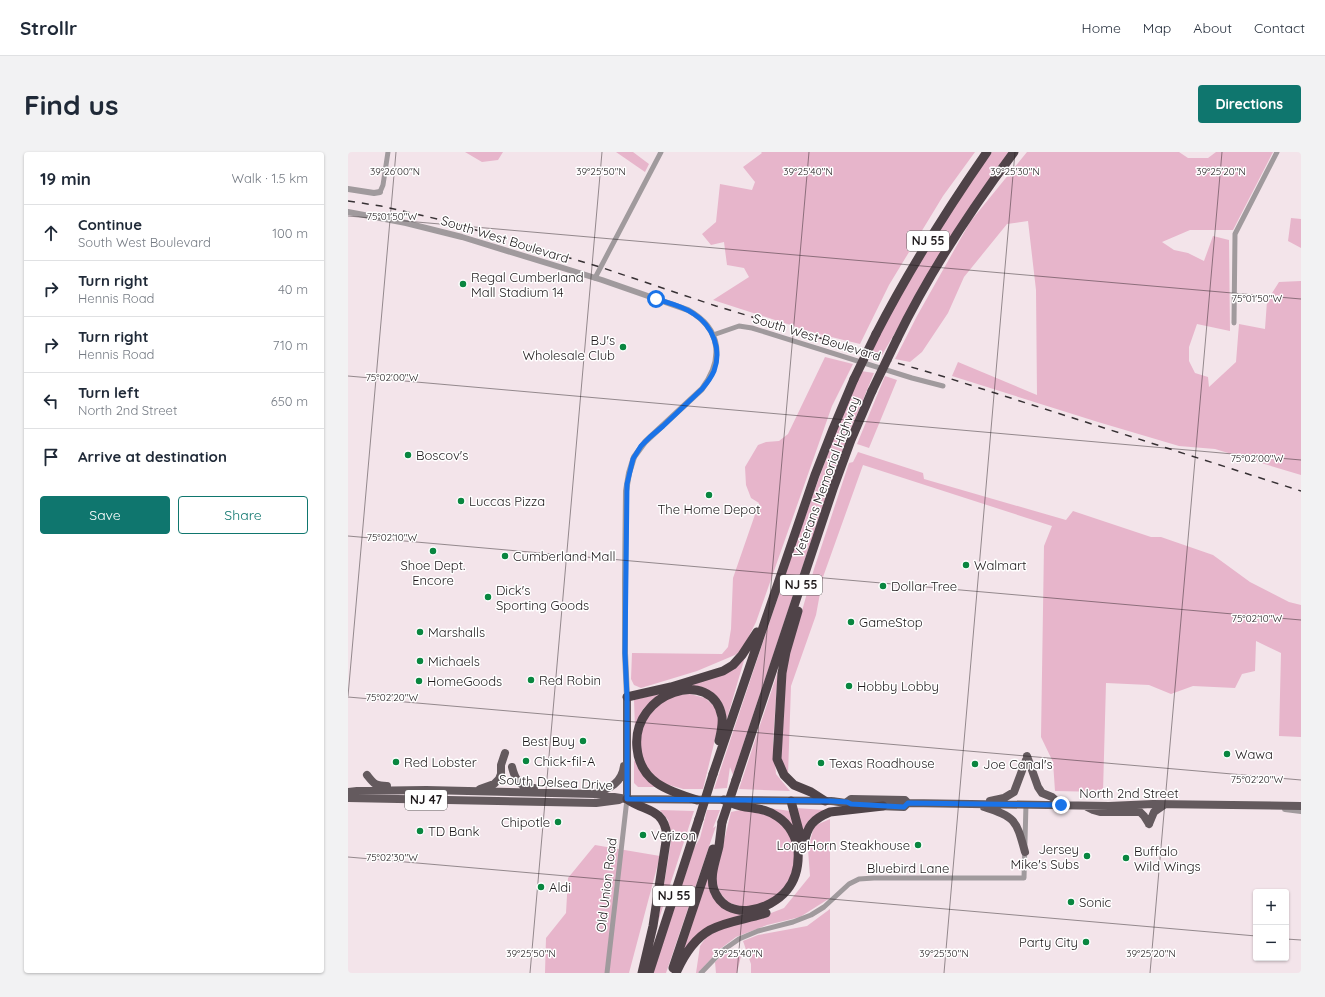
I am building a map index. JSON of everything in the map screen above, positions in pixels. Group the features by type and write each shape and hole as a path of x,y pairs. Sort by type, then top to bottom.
{"highway":[{"name":"Veterans Memorial Highway","path":"649,973 713,774 790,547 833,429 854,379 899,290 925,244 987,152"},
{"name":"Veterans Memorial Highway","path":"672,973 827,506 851,440 897,339 928,280 955,236 1014,153"},
{"path":"825,801 811,792 800,789 784,775 779,766 776,751 784,662 827,506"},
{"path":"627,697 671,687 717,674 738,660 758,629 790,547"},
{"path":"697,800 664,788 654,782 646,773 639,759 636,738 642,719 652,705 664,696 676,691 696,690 709,696 717,705 721,713 722,724 713,774"},
{"path":"627,799 635,804 648,808 656,814 664,824 667,835 651,936 642,973"},
{"path":"722,822 712,879 714,890 718,898 728,906 744,911 762,908 775,902 788,890 797,868 797,846 792,832 783,820 772,813 761,809 741,806 724,800"},
{"path":"676,973 692,945 709,930 772,910 786,900 798,884 804,856 791,801"},
{"path":"803,847 806,833 815,819 830,812 883,806"}],"main road":[{"path":"627,697 627,799"},
{"path":"595,794 613,786 619,781 623,770 626,746"},
{"path":"475,791 494,784 499,779 505,753"},
{"path":"976,804 1004,798 1014,792 1026,758 1042,793 1052,797 1061,805"},
{"path":"512,767 515,778 520,784 526,787 560,789 567,793"},
{"path":"357,791 363,787 366,782 367,775 373,783 378,786 420,786 426,790"},
{"name":"South Delsea Drive","path":"348,792 426,790 567,793 595,794 627,799"},
{"name":"South Delsea Drive","path":"348,798 596,803 627,799"},
{"name":"North 2nd Street","path":"627,799 825,801 904,807 908,803"},
{"name":"North 2nd Street","path":"847,802 851,799 888,799 905,800 908,803 1301,806"},
{"path":"976,804 1002,813 1014,821 1025,852"},
{"path":"1084,805 1100,812 1140,812 1150,824 1154,812 1164,804"}],"street":[{"path":"348,189 374,193 380,192 383,185 388,152"},
{"path":"595,278 661,152"},
{"path":"1234,323 1236,234 1277,152"},
{"name":"South West Boulevard","path":"348,212 391,219 458,236 595,278 688,310 700,318 713,334 739,326 752,328 912,378 943,386"},
{"path":"627,697 625,653 625,580 626,491 629,473 634,457 645,442 709,381 714,371 716,359 716,346 713,334"},
{"name":"Old Union Road","path":"607,973 627,799"},
{"path":"1025,852 1026,804"},
{"path":"1276,806 1301,811"},
{"name":"Bluebird Lane","path":"701,973 722,951 739,939 758,931 793,922 811,915 824,907 849,884 859,879 1024,878 1025,852"}],"shaded area":[{"path":"465,152 503,152 498,160 482,162"},
{"path":"616,152 633,152 649,164 645,172"},
{"path":"761,152 975,152 943,196 889,285 860,344 815,333 713,300 749,277 744,268 727,265 724,242 711,245 702,234 716,222 720,184 752,190 755,182 743,167 762,153"},
{"path":"992,152 1010,152 882,355 872,352 887,319 960,194"},
{"path":"1027,152 1179,152 1188,158 1208,158 1216,152 1273,152 1233,230 1190,230 1162,242 1174,250 1188,253 1204,261 1213,236 1229,240 1230,331 1197,324 1189,347 1189,361 1195,373 1208,377 1209,387 1236,362 1239,324 1265,329 1267,301 1279,282 1301,281 1301,475 1215,449 1179,446 952,376 958,362 1037,395 1036,290 1028,221 1007,224 964,277 948,313 922,352 910,362 895,359 917,316 970,222"},
{"path":"1291,218 1301,219 1301,248 1288,241"},
{"path":"825,357 853,364 832,406 756,622 742,650 735,655 697,671 641,688 634,685 631,679 632,653 722,654 728,647 731,629 733,578 759,503 751,498 746,485 745,467 758,445 766,442 779,441 788,434"},
{"path":"861,371 874,373 837,463 733,775 730,767 727,788 714,789 800,531 845,406"},
{"path":"885,376 897,380 869,448 857,444"},
{"path":"858,452 923,473 924,479 1066,520 1073,511 1151,537 1161,537 1213,555 1250,582 1289,602 1301,605 1301,737 1279,736 1281,653 1256,641 1255,671 1242,674 1235,688 1193,686 1171,694 1149,685 1106,683 1103,792 1055,791 1053,762 1041,737 1044,546 1052,526 863,465 823,577 816,615 791,686 788,775 781,759 786,669 792,640 849,463 853,462"},
{"path":"745,657 726,722 723,710 686,685"},
{"path":"778,671 773,741 776,774 790,791 739,789"},
{"path":"662,693 643,709 635,730 634,700"},
{"path":"690,694 705,698 715,707 719,723 703,789 683,789 659,782 649,772 640,756 639,736 649,710 675,695"},
{"path":"634,760 655,787 638,787 634,783"},
{"path":"769,808 790,811 796,832"},
{"path":"796,808 824,810 809,820 803,830"},
{"path":"660,810 694,811 658,922 672,835 668,820"},
{"path":"707,810 720,810 713,828 716,826 666,973 653,973 694,848 700,838"},
{"path":"740,810 768,813 783,826 794,843 795,861 791,879 779,893 761,905 743,908 728,902 720,893 715,878 731,812"},
{"path":"830,819 830,898 800,917 767,925 736,937 720,949 698,973 696,973 700,946 707,936 724,928 758,918 784,908 810,876 808,850 814,826"},
{"path":"595,845 660,856 629,973 545,973 546,938 566,913 568,878"},
{"path":"707,877 721,906 744,916 725,920 702,930 681,954"},
{"path":"830,909 830,973 751,973 751,964 743,941 758,935 807,926"},
{"path":"730,948 741,956 737,973 716,973 715,962"}],"railway":[{"path":"348,201 381,206 446,221 600,267 716,306 815,336 843,347 945,377 1301,491"}],"place":[{"name":"Regal Cumberland Mall Stadium 14","path":"463,284"},
{"name":"BJ's Wholesale Club","path":"623,347"},
{"name":"Boscov's","path":"408,455"},
{"name":"The Home Depot","path":"709,495"},
{"name":"Luccas Pizza","path":"461,501"},
{"name":"Shoe Dept. Encore","path":"433,551"},
{"name":"Cumberland Mall","path":"505,556"},
{"name":"Walmart","path":"966,565"},
{"name":"Dollar Tree","path":"883,586"},
{"name":"Dick's Sporting Goods","path":"488,597"},
{"name":"GameStop","path":"851,622"},
{"name":"Marshalls","path":"420,632"},
{"name":"Michaels","path":"420,661"},
{"name":"Red Robin","path":"531,680"},
{"name":"HomeGoods","path":"419,681"},
{"name":"Hobby Lobby","path":"849,686"},
{"name":"Best Buy","path":"583,741"},
{"name":"Wawa","path":"1227,754"},
{"name":"Chick-fil-A","path":"526,761"},
{"name":"Red Lobster","path":"396,762"},
{"name":"Texas Roadhouse","path":"821,763"},
{"name":"Joe Canal's","path":"975,764"},
{"name":"Chipotle","path":"558,822"},
{"name":"TD Bank","path":"420,831"},
{"name":"Verizon","path":"643,835"},
{"name":"LongHorn Steakhouse","path":"918,845"},
{"name":"Jersey Mike's Subs","path":"1087,856"},
{"name":"Buffalo Wild Wings","path":"1126,858"},
{"name":"Aldi","path":"541,887"},
{"name":"Sonic","path":"1071,902"},
{"name":"Party City","path":"1086,942"}],"route":[{"path":"656,299 688,310 700,318 713,334 716,346 716,359 714,371 709,381 641,446 634,457 629,473 626,491 627,542 625,580 627,799 831,801 847,802 851,804 904,807 908,803 1061,805"}]}
